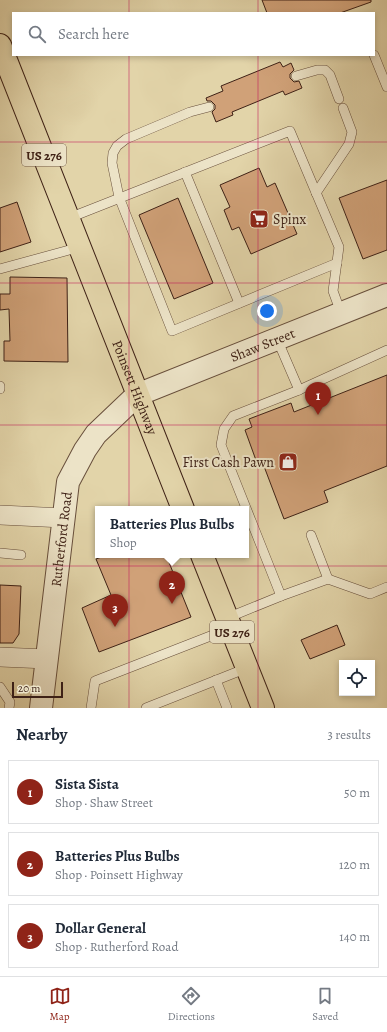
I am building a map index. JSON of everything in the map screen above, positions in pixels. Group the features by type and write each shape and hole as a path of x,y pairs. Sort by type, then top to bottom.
{"highway":[{"name":"US 276","path":"0,45 84,256"},
{"name":"Poinsett Highway","path":"84,256 137,395 182,506"},
{"name":"US 276","path":"203,558 263,708"}],"street":[{"name":"Shaw Street","path":"137,395 387,295"},
{"name":"Rutherford Road","path":"41,708 68,482 85,450 110,420 137,395"},
{"path":"0,515 64,518"},
{"path":"0,657 47,659"}],"lane":[{"path":"374,56 387,87"},
{"path":"296,76 317,70 325,70 330,75 339,99"},
{"path":"209,107 190,112 133,136 117,146 113,153 112,163 120,197 172,331 337,263"},
{"path":"316,193 349,144 352,132 343,108"},
{"path":"69,218 290,131 339,246 333,291 341,313"},
{"path":"185,172 239,303"},
{"path":"0,269 84,256"},
{"path":"277,339 299,390"},
{"path":"245,506 221,445 224,429 233,416 299,390 387,350"},
{"path":"249,517 280,596"},
{"path":"312,535 328,579"},
{"path":"0,553 21,555"},
{"path":"91,708 95,681 229,623 280,596 328,579 370,594 387,587"},
{"path":"146,708 247,668"},
{"path":"216,680 227,708"},
{"path":"0,687 10,702 9,708"}],"building":[{"path":"262,0 371,0 371,2 343,12 267,12"},
{"path":"280,62 283,67 291,63 294,70 290,74 290,78 294,82 299,81 302,88 285,95 283,91 232,112 233,115 216,122 212,112 215,109 215,105 211,101 207,101 206,98 223,91 221,86"},
{"name":"Spinx","path":"259,168 267,187 275,183 297,234 251,254 239,227 232,230 224,210 230,207 220,185"},
{"path":"387,180 387,250 363,259 339,198"},
{"path":"178,198 213,283 174,299 139,215"},
{"path":"17,202 31,242 0,252 0,208"},
{"path":"10,277 67,278 68,362 4,361 4,341 10,341 9,309 0,310 0,294 10,294"},
{"path":"387,375 387,466 324,491 328,502 284,519 262,461 257,463 245,430 252,427 249,419 291,403 294,412"},
{"path":"167,558 191,617 99,652 82,608 111,595 96,559"},
{"path":"0,585 21,586 19,634 13,643 0,643"},
{"path":"337,625 345,645 310,659 301,640"}],"place":[{"name":"Spinx","path":"259,219"},
{"name":"Sista Sista","path":"318,415"},
{"name":"First Cash Pawn","path":"288,462"},
{"name":"Batteries Plus Bulbs","path":"172,604"},
{"name":"Dollar General","path":"115,627"}]}
